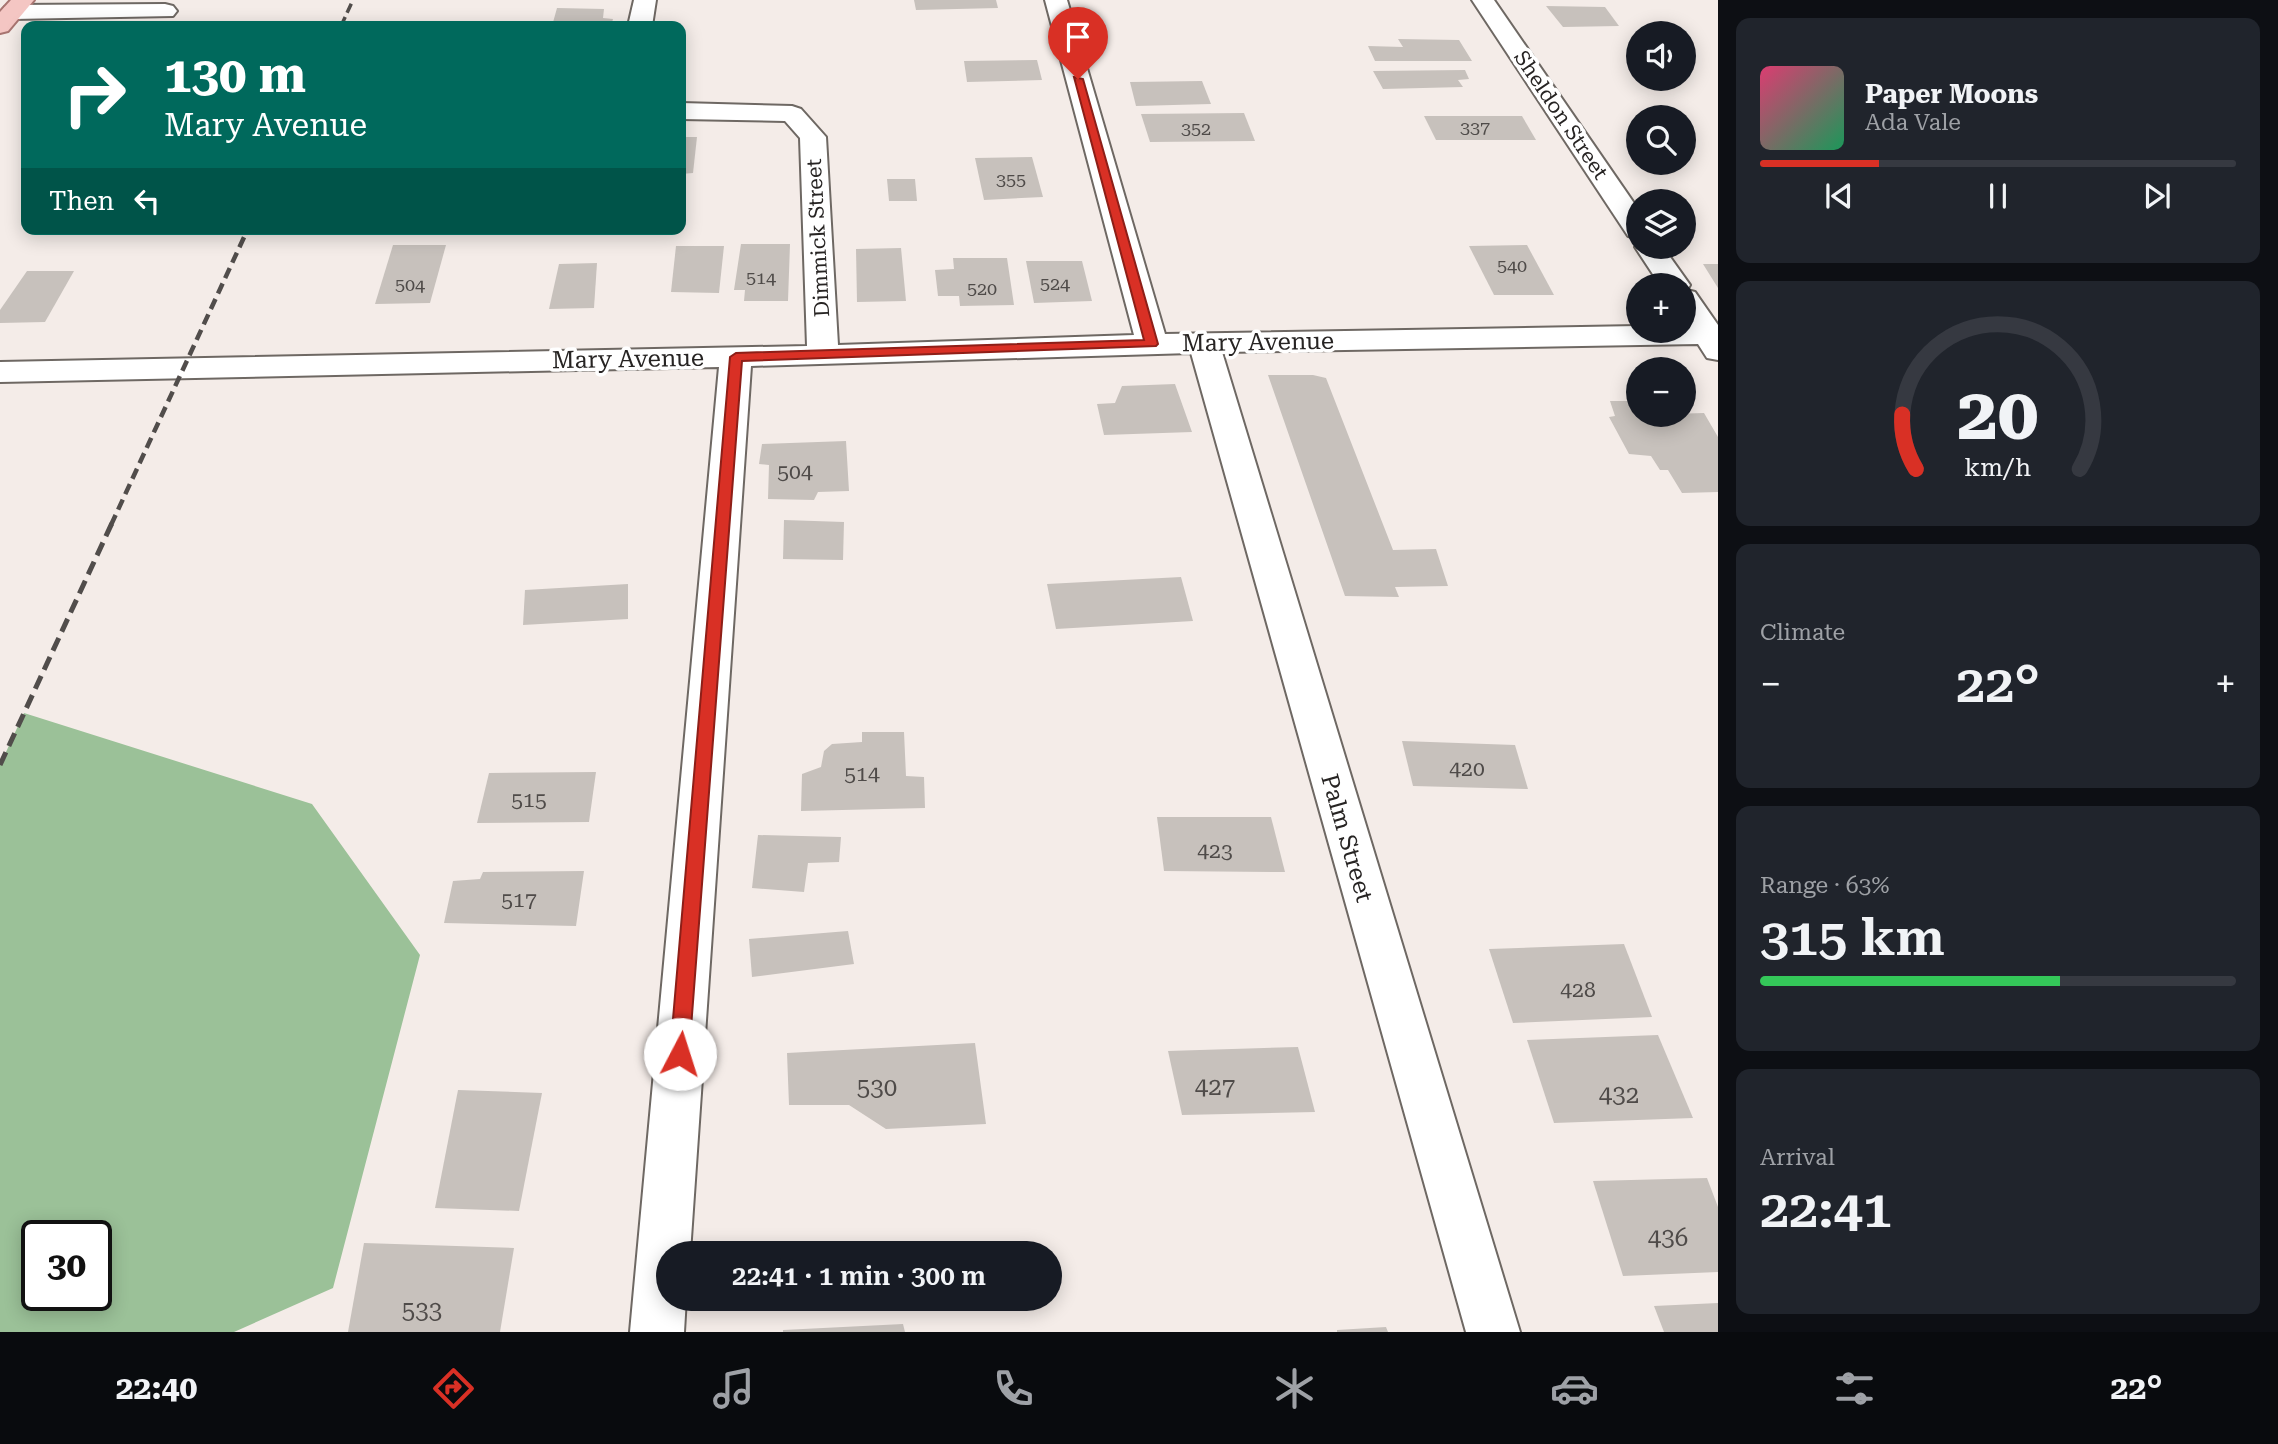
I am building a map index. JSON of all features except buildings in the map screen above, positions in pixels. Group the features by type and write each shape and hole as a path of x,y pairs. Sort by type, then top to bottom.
{"street":[{"path":"641,21 645,0"},
{"path":"1056,0 1152,344"},
{"name":"Sheldon Street","path":"1483,0 1626,212"},
{"path":"12,13 165,11"},
{"name":"Dimmick Street","path":"686,111 792,114 813,137 823,355"},
{"path":"1696,314 1715,340"},
{"name":"Mary Avenue","path":"0,372 823,355 1204,343 1715,340"},
{"name":"Palm Street","path":"1204,343 1216,393 1493,1332"},
{"path":"657,1332 736,357"}],"green space":[{"path":"24,713 312,804 420,955 333,1288 234,1332 0,1332 0,765"}],"railway":[{"path":"343,21 353,0"},
{"path":"111,525 245,235"},
{"path":"0,765 112,523"}],"route":[{"path":"680,1054 736,357 1152,344 1078,79"}]}
